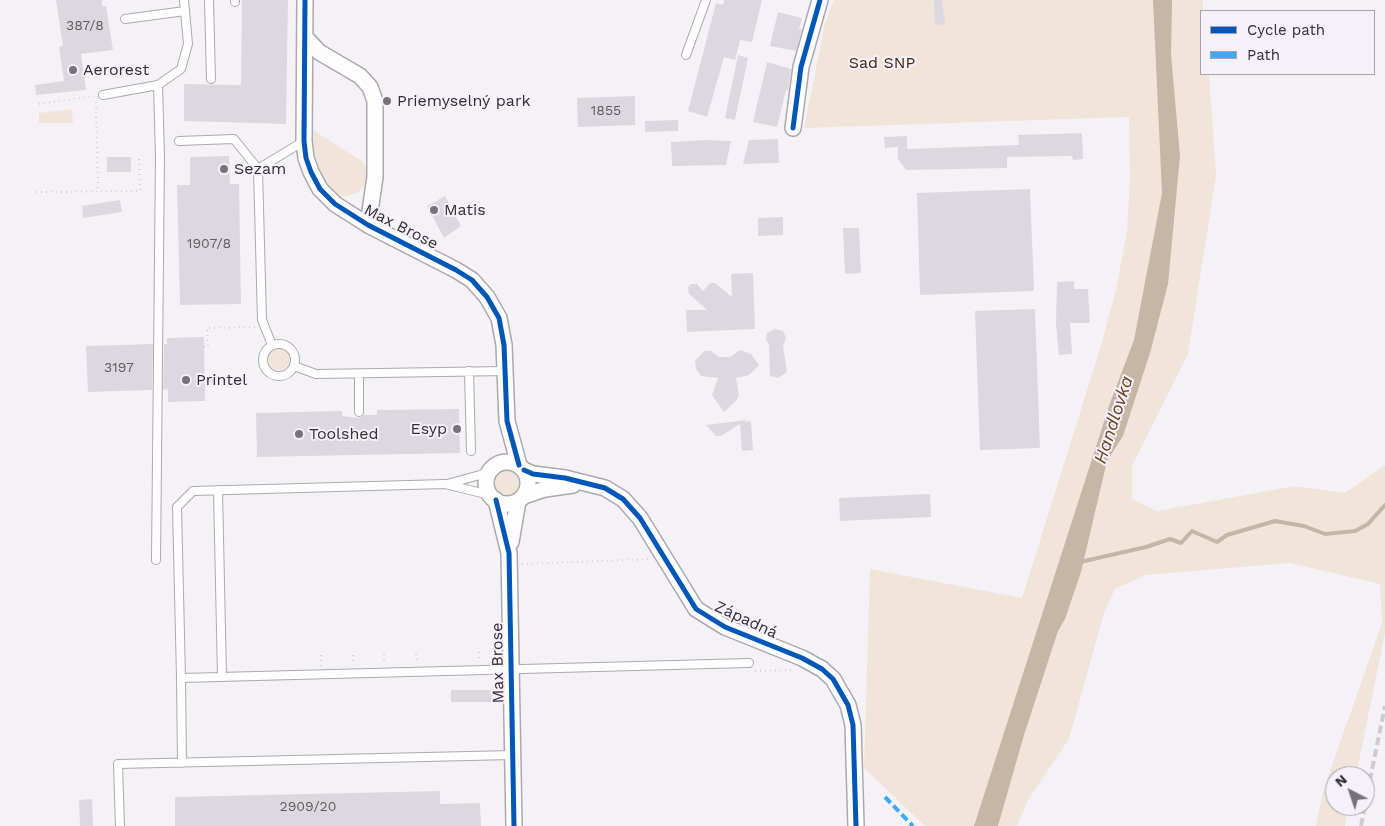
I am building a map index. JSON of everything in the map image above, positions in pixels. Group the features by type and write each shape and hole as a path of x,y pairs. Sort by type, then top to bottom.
{"street":[{"name":"Max Brose","path":"305,0 304,141 306,158 320,189 335,204 368,225 472,280 487,297 499,318 506,371 506,421 494,467 486,484 493,498 513,559"},
{"path":"793,128 800,67 820,0"},
{"path":"305,38 319,52 360,76 370,87 375,101 375,177 368,225"},
{"name":"Max Brose","path":"506,421 528,481 521,498 513,559 511,669 514,826"},
{"path":"494,467 508,462 522,467"},
{"name":"Západná","path":"522,467 533,474 605,488 628,505 640,518 696,609 725,627 802,658 822,669 833,678 848,705 853,725 856,826"},
{"name":"Západná","path":"521,498 545,489 584,483"},
{"path":"493,498 507,504 521,498"}],"lane":[{"path":"103,95 158,86 181,69 188,44 184,0"},
{"path":"208,0 212,79"},
{"path":"686,55 706,0"},
{"path":"124,19 185,11"},
{"path":"156,560 160,157 158,86"},
{"path":"179,141 234,139 258,169 262,320 272,345"},
{"path":"258,169 304,141"},
{"path":"284,344 290,348 295,358 294,366 289,373 281,376 268,372 263,364 263,354 272,345 284,344"},
{"path":"294,366 316,374 506,371"},
{"path":"469,372 471,451"},
{"path":"359,374 359,412"},
{"path":"182,763 177,507 193,491 445,484 480,475 494,467"},
{"path":"445,484 493,498"},
{"path":"218,490 222,677"},
{"path":"181,678 749,664"},
{"path":"120,826 118,764 513,755"}],"path":[{"path":"38,104 96,96 98,192"},
{"path":"36,192 140,191 139,157"},
{"path":"204,347 208,347 207,328 265,327"},
{"path":"513,559 654,559"},
{"path":"479,652 479,662"},
{"path":"384,654 384,664"},
{"path":"416,654 417,664"},
{"path":"321,655 321,666"},
{"path":"353,655 353,665"}],"green space":[{"name":"Sad SNP","path":"834,0 1203,0 1203,10 1200,10 1200,75 1209,75 1216,176 1188,354 1132,466 1132,499 1157,511 1295,486 1345,493 1385,465 1385,633 1358,766 1332,766 1382,623 1380,584 1290,563 1146,575 1115,589 1104,613 1069,739 1028,800 1017,826 925,826 864,768 870,569 1022,598 1103,339 1117,285 1127,231 1130,177 1129,117 804,128 825,23"},
{"path":"72,109 73,123 39,123 39,113"},
{"path":"310,128 363,162 367,169 368,178 358,193 341,197 333,192 325,182 312,149"},
{"path":"279,348 287,351 290,359 287,367 279,370 271,367 268,359 271,351"},
{"path":"507,471 515,475 519,483 515,491 507,495 499,491 495,483 499,475"},
{"path":"1325,785 1325,816 1347,816 1345,826 1316,826"}],"water":[{"name":"Handlovka","path":"1153,0 1172,0 1171,54 1180,156 1168,284 1150,353 1123,436 1107,461 1081,572 1065,619 1058,631 1024,735 998,826 974,826 1110,403 1134,340 1162,193"}],"building":[{"path":"56,0 102,0 102,6 106,6 113,50 81,54 86,90 36,95 35,85 64,81 59,47 63,46"},
{"path":"242,0 288,0 286,124 184,121 184,84 241,85"},
{"path":"724,0 762,0 752,42 740,40 735,60 724,57 707,117 688,111 716,3 723,5"},
{"path":"934,0 942,0 945,24 935,25"},
{"path":"778,12 802,18 799,29 802,29 796,51 770,46"},
{"path":"738,55 748,58 735,120 725,118"},
{"path":"767,62 791,69 788,91 786,90 777,127 753,122"},
{"path":"635,96 635,125 578,127 577,98"},
{"path":"678,120 678,131 645,132 645,121"},
{"path":"1082,133 1083,159 1073,160 1072,156 1007,157 1007,168 906,170 898,159 898,147 885,148 884,137 907,136 907,149 1019,145 1018,135"},
{"path":"778,139 779,163 743,164 749,140"},
{"path":"731,141 726,165 672,166 671,142"},
{"path":"229,156 230,184 239,184 241,304 180,305 177,185 190,185 190,157"},
{"path":"107,157 131,157 131,172 107,172"},
{"path":"1030,189 1034,291 920,295 917,193"},
{"path":"445,196 461,226 444,238 427,206"},
{"path":"120,200 122,212 83,218 82,206"},
{"path":"783,217 783,235 758,236 758,218"},
{"path":"843,228 859,228 861,273 845,274"},
{"path":"753,273 755,329 687,332 686,310 707,310 689,294 688,287 691,284 697,284 703,291 710,283 715,283 732,297 731,274"},
{"path":"1074,281 1074,289 1088,289 1090,323 1070,323 1072,354 1059,355 1056,324 1057,282"},
{"path":"1035,309 1040,448 980,450 975,311"},
{"path":"775,329 783,331 786,338 783,346 787,372 778,378 770,376 769,345 766,339 767,333"},
{"name":"Printel","path":"204,337 205,401 168,402 168,389 163,390 164,344 167,344 167,338"},
{"path":"153,344 152,390 88,392 86,346"},
{"path":"740,350 751,354 759,365 749,375 736,378 739,395 736,401 724,412 712,395 718,378 701,376 696,369 695,361 704,351 711,351 719,357 730,357"},
{"path":"459,409 460,453 257,457 256,413 342,411 342,416 359,418 364,415 377,415 377,410"},
{"path":"748,420 745,422 751,421 753,450 742,451 740,424 721,436 716,436 706,425"},
{"path":"930,494 931,517 840,521 839,498"},
{"path":"451,690 492,690 492,702 451,702"},
{"path":"440,791 440,804 480,803 481,826 175,826 175,797"},
{"path":"92,799 93,826 80,826 79,800"}],"waterway":[{"path":"1080,562 1146,547 1170,539 1181,543 1192,531 1217,542 1227,535 1275,521 1304,526 1325,534 1355,531 1368,524 1385,505"}],"railway":[{"path":"1373,766 1385,706"},
{"path":"1361,826 1363,816"}],"marked path":[{"path":"885,797 913,826"}],"cycle path":[{"path":"305,0 304,141 306,158 311,172 320,189 335,204 368,225 456,270 472,280 487,297 499,318 504,345 507,421 519,465"},
{"path":"793,128 801,67 820,0"},
{"path":"524,470 533,474 565,478 605,488 623,499 640,518 696,609 725,627 802,658 822,669 833,679 848,705 853,725 856,826"},
{"path":"496,500 509,553 514,826"}],"place":[{"name":"Aerorest","path":"73,70"},
{"name":"Priemyselný park","path":"387,101"},
{"name":"Sezam","path":"224,169"},
{"name":"Matis","path":"434,210"},
{"name":"Printel","path":"186,380"},
{"name":"Esyp","path":"457,429"},
{"name":"Toolshed","path":"299,434"}]}
